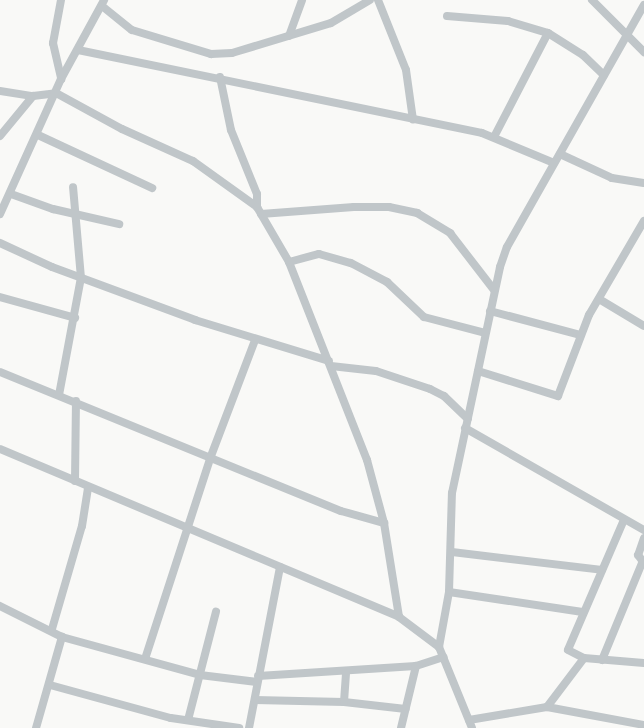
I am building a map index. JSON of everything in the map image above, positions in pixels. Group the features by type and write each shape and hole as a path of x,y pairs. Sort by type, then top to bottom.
{"street":[{"path":"61,0 53,43 62,79"},
{"path":"288,36 302,0"},
{"path":"0,214 11,194 62,79 103,3 132,30 211,54 232,53 331,22 370,0"},
{"path":"378,0 406,70 413,120"},
{"path":"592,0 644,52"},
{"path":"439,647 449,592 452,552 452,493 494,290 507,247 644,5"},
{"path":"447,16 508,21 548,33 583,55 604,75"},
{"path":"494,136 548,33"},
{"path":"78,50 220,77 413,120 494,136 554,163"},
{"path":"220,77 231,130 257,194 259,211"},
{"path":"0,91 33,96 56,93 122,129 193,161 259,211 289,262 367,460 384,523 399,618"},
{"path":"0,136 33,96"},
{"path":"38,135 152,188"},
{"path":"560,154 612,178 644,183"},
{"path":"59,395 75,318 81,278 73,187"},
{"path":"11,194 75,214 119,224"},
{"path":"259,211 389,207 417,213 450,233 494,290"},
{"path":"478,371 558,396 581,335 599,299 644,221"},
{"path":"0,243 81,278 255,340 330,364 376,371 430,388 444,396 468,420"},
{"path":"289,262 319,254 351,263 387,282 424,317 486,333"},
{"path":"0,297 75,318"},
{"path":"599,299 644,326"},
{"path":"490,311 581,335"},
{"path":"145,659 211,456 255,340"},
{"path":"0,372 76,401 342,511 384,523"},
{"path":"75,481 76,401"},
{"path":"466,428 623,522 644,530"},
{"path":"0,449 88,488 187,528 399,618 439,647 472,728"},
{"path":"52,629 82,526 88,488"},
{"path":"623,522 583,612 568,650 584,658 644,663"},
{"path":"602,660 643,563 638,555 644,538"},
{"path":"452,552 602,570"},
{"path":"249,728 255,700 257,679 280,567"},
{"path":"449,592 583,612"},
{"path":"0,606 52,629 62,637 145,659 200,676 257,679 346,673 416,666 444,657"},
{"path":"188,720 216,612"},
{"path":"36,728 50,685 62,637"},
{"path":"547,707 584,658"},
{"path":"401,728 416,666"},
{"path":"344,702 346,673"},
{"path":"50,685 179,719 239,728"},
{"path":"255,700 344,702 406,709"},
{"path":"469,720 547,707 644,725"},
{"path":"177,728 179,719"}]}
